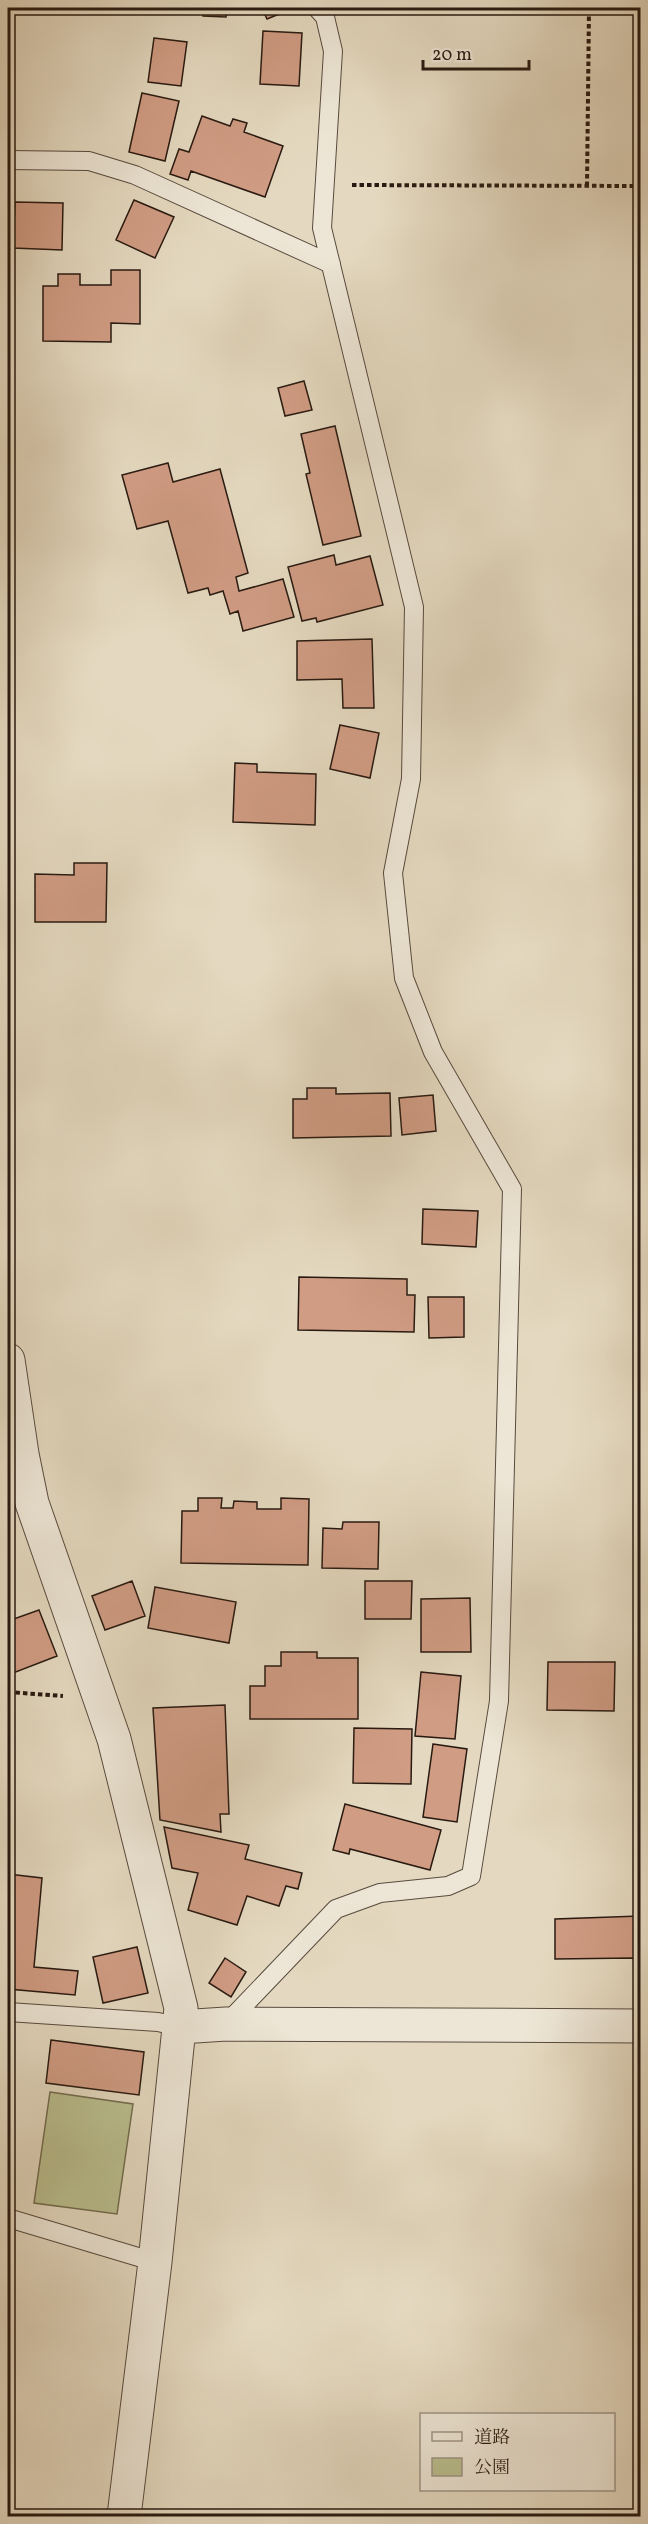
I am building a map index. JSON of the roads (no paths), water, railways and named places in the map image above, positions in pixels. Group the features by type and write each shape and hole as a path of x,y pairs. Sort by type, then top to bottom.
{"street":[{"path":"8,1360 21,1454 32,1503 114,1740 178,1997 180,2027 155,2262 124,2517"},
{"path":"180,2027 226,2024 640,2026"}],"lane":[{"path":"226,2024 336,1909 380,1893 448,1886 471,1876 499,1701 512,1189 433,1052 404,978 393,873 411,779 414,607 322,228 333,51 325,17 317,8"},
{"path":"8,160 89,161 135,175 331,264"},
{"path":"8,2012 158,2022 180,2027"},
{"path":"8,2218 155,2262"}]}
